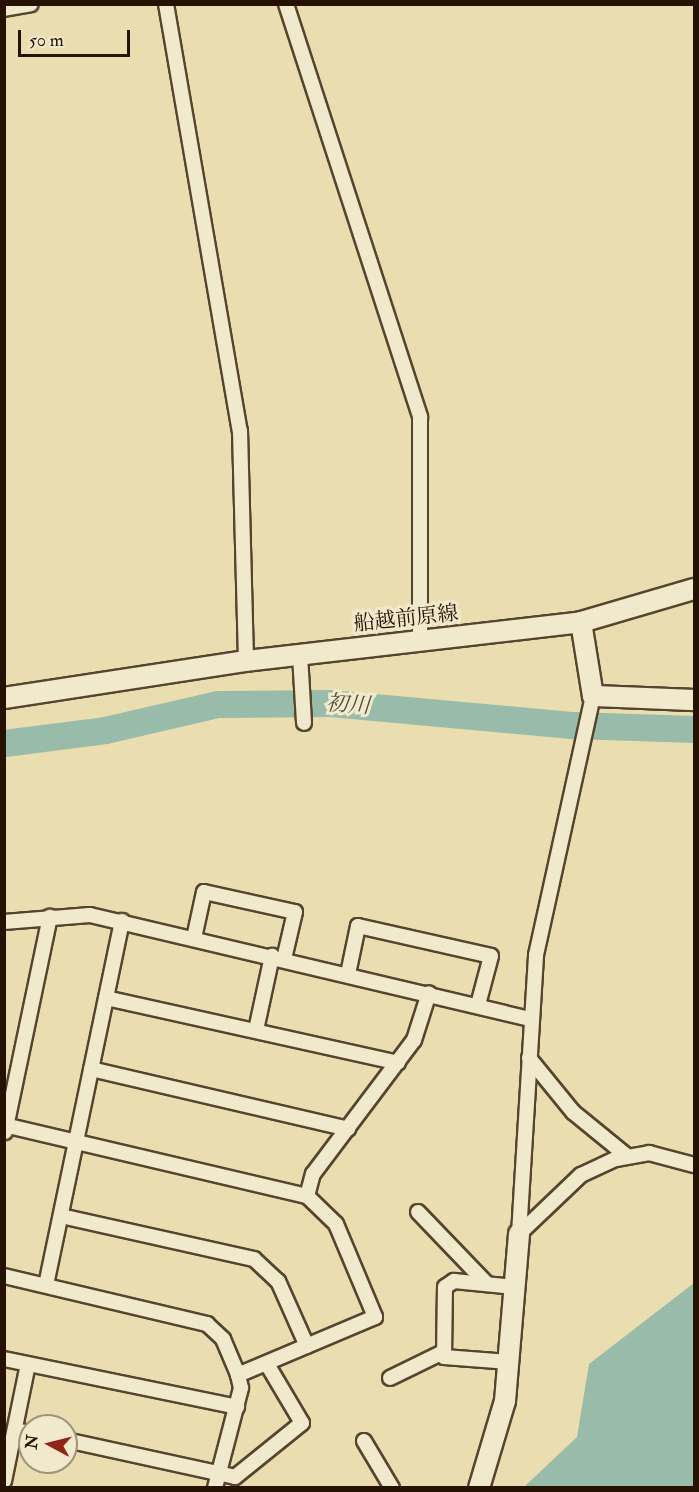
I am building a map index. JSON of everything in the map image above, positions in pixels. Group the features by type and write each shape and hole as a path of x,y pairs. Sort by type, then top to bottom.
{"main road":[{"name":"船越前原線","path":"4,698 120,684 246,662 581,622 694,589"},
{"path":"581,622 593,696 694,700"},
{"path":"479,1488 497,1437 509,1362 519,1234"}],"street":[{"path":"4,9 31,4"},
{"path":"166,4 240,431 246,662"},
{"path":"286,4 420,417 420,640"},
{"path":"300,655 304,723"},
{"path":"519,1234 531,1019 541,918 585,751 593,696"},
{"path":"194,938 204,892 295,912 256,1030"},
{"path":"4,922 50,916 122,921 531,1019"},
{"path":"50,916 5,1128 306,1196 336,1224 375,1317 238,1375"},
{"path":"46,1285 122,921"},
{"path":"348,974 358,926 491,956 478,1005"},
{"path":"306,1196 313,1174 414,1040 429,993"},
{"path":"106,998 398,1063"},
{"path":"529,1058 573,1112 627,1156"},
{"path":"91,1069 348,1129"},
{"path":"519,1234 581,1175 627,1156 664,1155 694,1165"},
{"path":"418,1212 487,1284"},
{"path":"60,1216 254,1259 278,1281 307,1346"},
{"path":"4,1276 207,1324 223,1340 238,1375 237,1407 215,1488"},
{"path":"441,1353 445,1287 454,1281 515,1287"},
{"path":"390,1378 441,1353 509,1362"},
{"path":"4,1359 237,1407"},
{"path":"4,1481 28,1364"},
{"path":"78,1442 219,1471 235,1477 299,1430 302,1423 267,1364"},
{"path":"364,1441 392,1488"}],"shaded area":[{"path":"694,1283 694,1487 524,1487 577,1437 589,1364"}],"waterway":[{"name":"初川","path":"4,743 105,730 218,704 330,703 574,725 694,729"}]}
